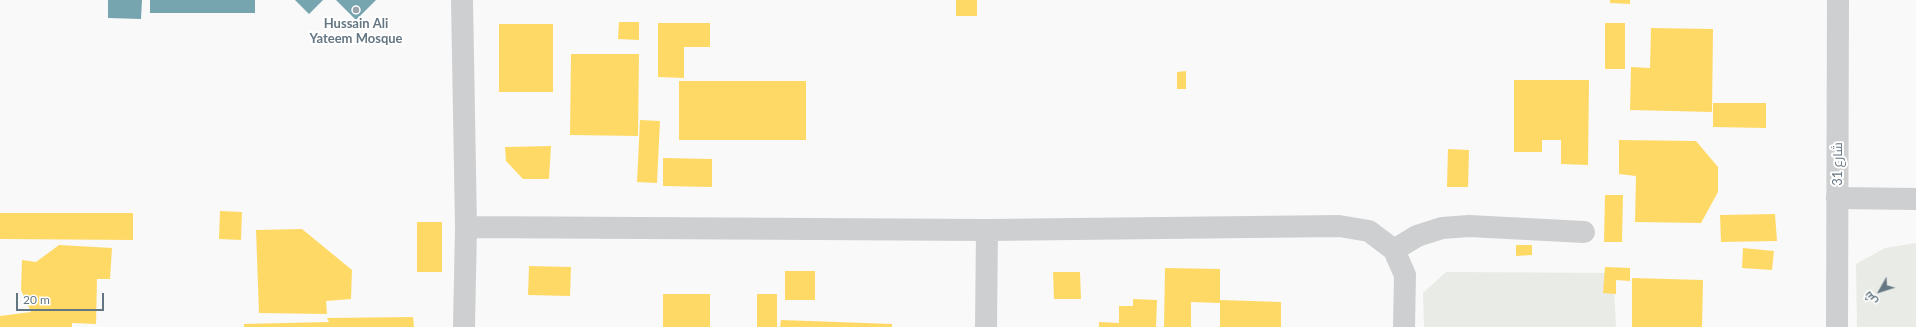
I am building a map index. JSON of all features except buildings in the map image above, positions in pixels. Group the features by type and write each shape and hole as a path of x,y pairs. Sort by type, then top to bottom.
{"street":[{"path":"462,0 466,227 464,327"},
{"name":"شارع 31","path":"1837,327 1838,0"},
{"path":"1838,198 1916,199"},
{"path":"466,227 987,230 1339,226 1369,231 1394,250 1405,275 1404,327"},
{"path":"1394,250 1417,236 1442,228 1469,226 1584,232"},
{"path":"986,327 987,230"}],"shaded area":[{"path":"1916,243 1916,327 1857,327 1856,264 1885,248"},
{"path":"1446,272 1613,273 1616,327 1424,327 1423,293"}],"place":[{"name":"Hussain Ali Yateem Mosque","path":"356,10"}]}
